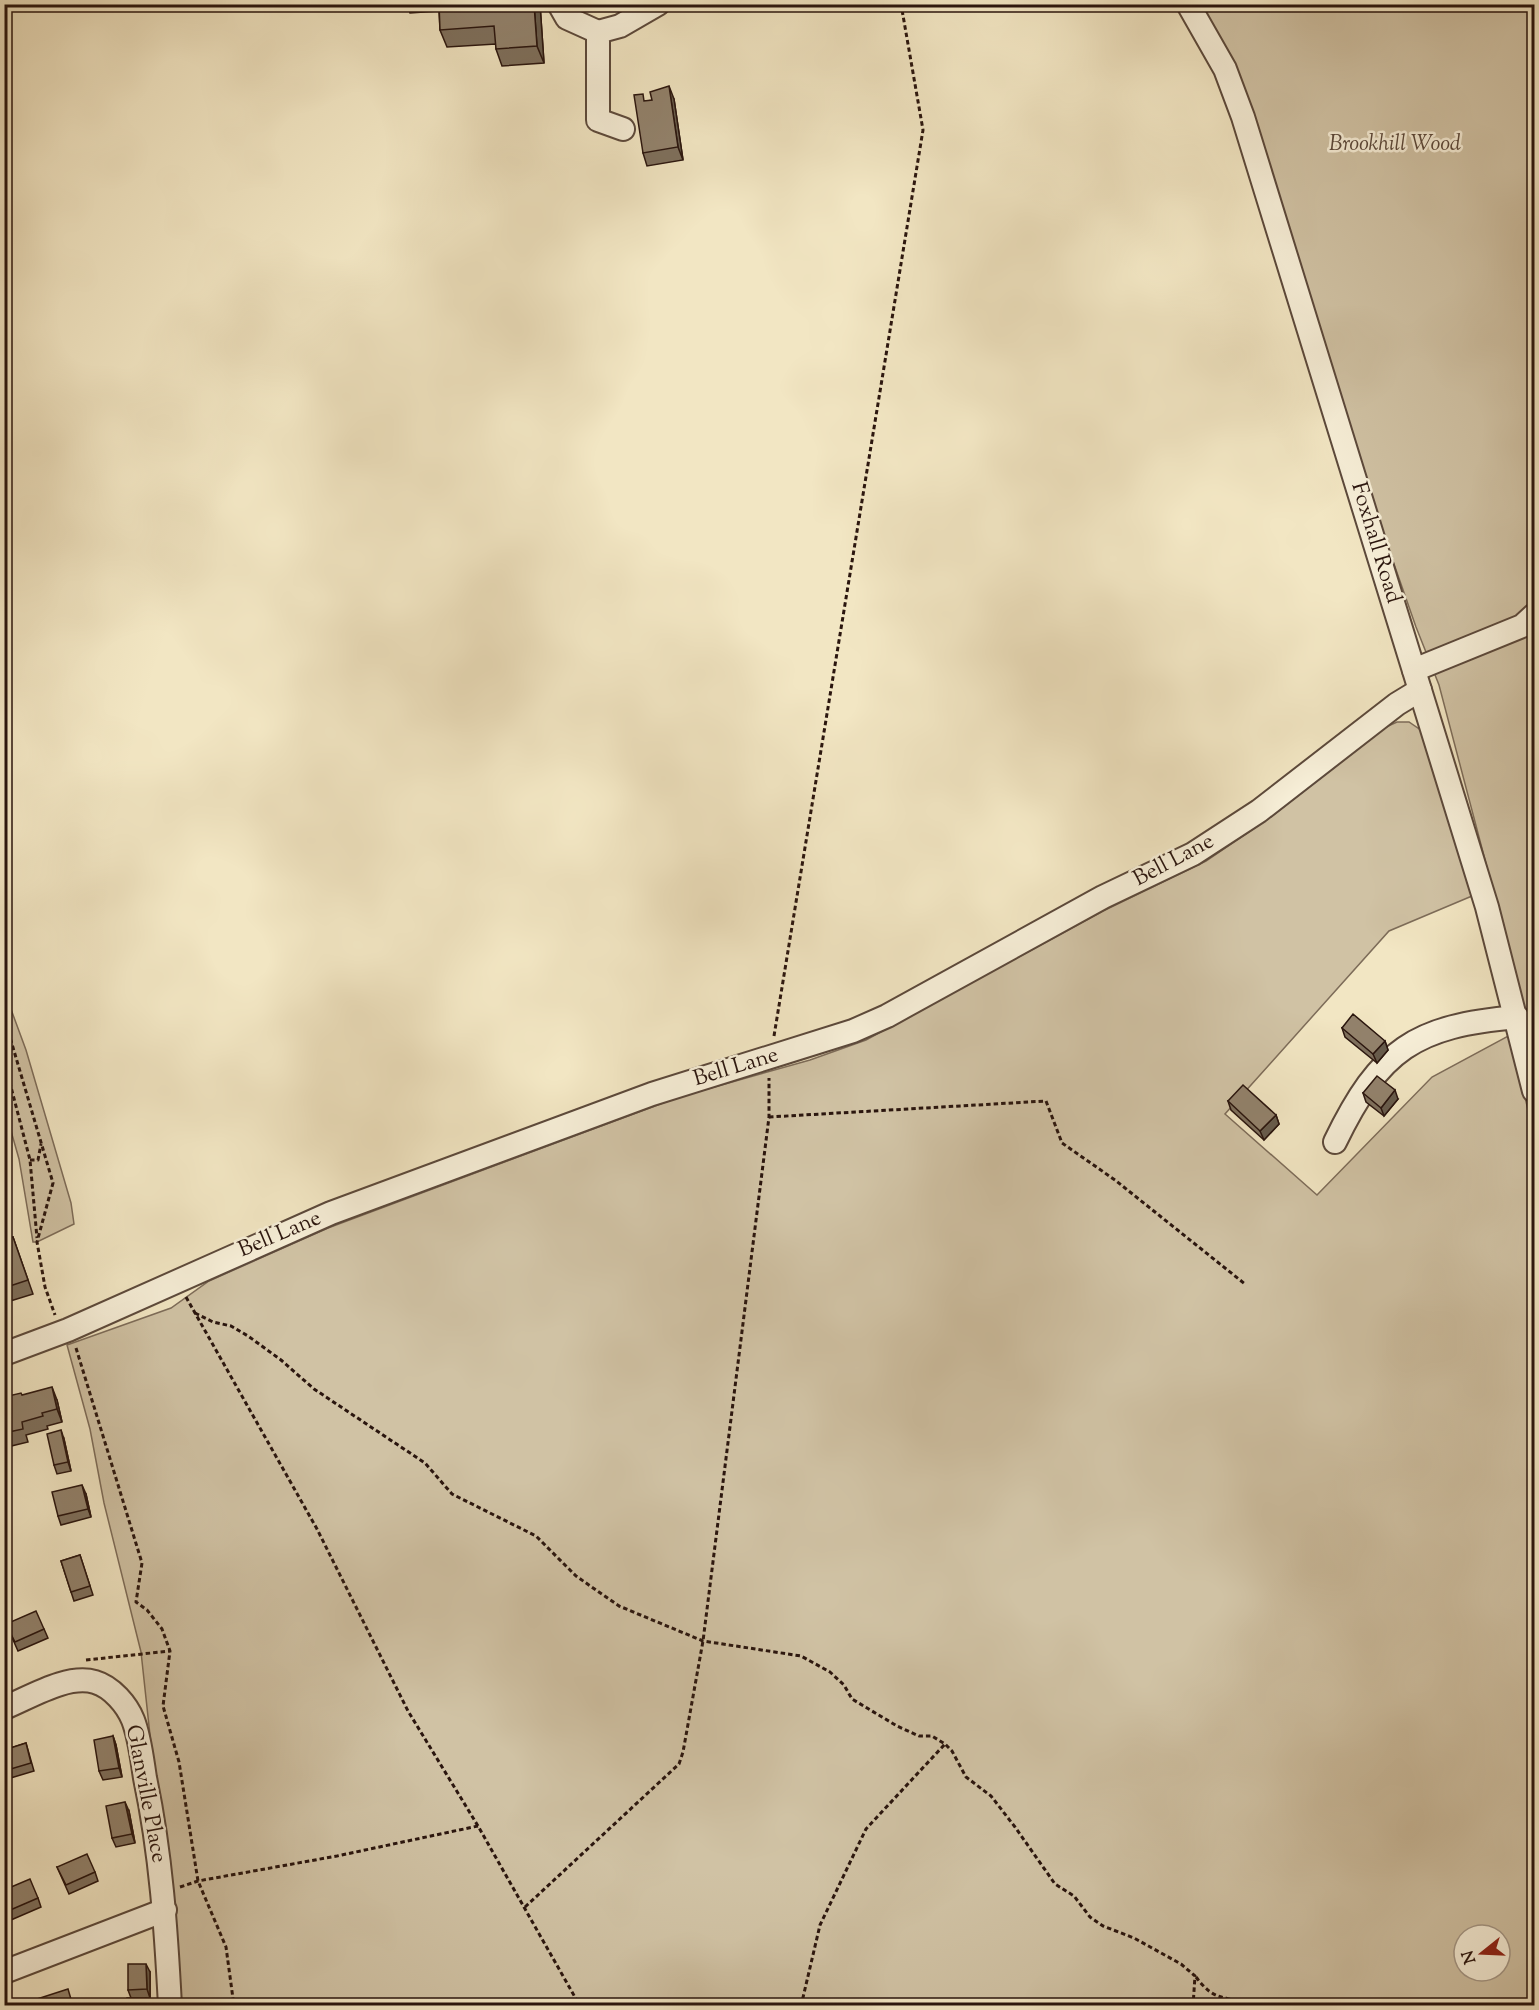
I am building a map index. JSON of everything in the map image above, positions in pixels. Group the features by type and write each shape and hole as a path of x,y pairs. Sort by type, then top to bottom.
{"street":[{"path":"559,4 567,18 598,32 620,26 658,4"},
{"name":"Foxhall Road","path":"1188,4 1225,69 1243,117 1487,907 1517,1017 1534,1091"},
{"path":"598,32 598,120 622,129"},
{"name":"Bell Lane","path":"4,1354 68,1330 331,1213 652,1094 770,1059 853,1031 887,1016 1103,897 1193,854 1259,811 1397,704 1417,680 1522,626 1534,615"},
{"path":"1335,1142 1350,1112 1376,1073 1406,1046 1432,1032 1469,1022 1517,1017"},
{"path":"4,1708 65,1684 90,1681"},
{"name":"Glanville Place","path":"90,1681 112,1691 133,1719 154,1819 165,1910 170,2006"},
{"path":"4,1972 165,1910"}],"path":[{"path":"525,1907 679,1764 703,1641 769,1117 770,1059 923,130 901,4"},
{"path":"4,1017 53,1183 37,1242"},
{"path":"4,1060 30,1160 37,1242 45,1287 56,1320 68,1330 96,1409 142,1563 136,1602 147,1610 162,1629 170,1651 163,1706 179,1762 198,1881 226,1947 234,2006"},
{"path":"769,1117 1046,1101 1062,1143 1116,1180 1245,1284"},
{"path":"30,1160 38,1160 40,1138"},
{"path":"580,2006 478,1826 408,1711 317,1529 195,1313 213,1322 231,1326 248,1336 281,1360 314,1389 424,1463 452,1494 536,1536 576,1576 619,1606 703,1641 801,1656 830,1672 844,1684 852,1699 907,1732 919,1736 932,1736 945,1744 952,1751 966,1777 991,1797 1016,1827 1055,1884 1074,1896 1090,1917 1103,1926 1134,1938 1181,1964 1205,1989 1219,1998 1248,2006"},
{"path":"90,1681 86,1659 170,1651"},
{"path":"801,2006 820,1925 866,1830 945,1744"},
{"path":"198,1881 337,1856 478,1826"},
{"path":"1193,2006 1195,1976"}],"green space":[{"name":"Brookhill Wood","path":"1186,5 1534,5 1534,1046 1439,685 1416,627 1243,132"},
{"path":"1397,722 1409,722 1425,733 1472,896 1389,931 1225,1114 1317,1195 1432,1077 1510,1035 1534,1135 1534,2005 173,2005 167,1892 141,1652 104,1503 90,1429 67,1345 171,1308 209,1281 328,1228 679,1097 810,1060 866,1040 1103,911 1206,861 1268,819 1386,727"},
{"path":"5,993 26,1050 71,1203 74,1224 37,1242 33,1242 19,1159 5,1110"}],"building":[{"path":"439,4 534,4 537,46 496,49 494,26 440,30"},
{"path":"669,86 678,147 643,153 634,95 643,94 644,101 652,100 650,92"},
{"path":"1353,1014 1385,1041 1373,1054 1342,1028"},
{"path":"1377,1076 1395,1090 1381,1108 1363,1093"},
{"path":"1243,1085 1276,1115 1260,1131 1228,1101"},
{"path":"13,1237 28,1280 4,1288 4,1240"},
{"path":"52,1387 57,1409 22,1422 23,1429 4,1433 4,1397"},
{"path":"61,1430 68,1462 54,1465 47,1434"},
{"path":"82,1485 88,1509 58,1516 52,1492"},
{"path":"80,1555 90,1586 71,1592 61,1561"},
{"path":"36,1611 44,1629 15,1642 6,1624"},
{"path":"113,1736 119,1768 99,1771 94,1740"},
{"path":"26,1743 31,1763 4,1771 4,1750"},
{"path":"125,1802 132,1834 112,1838 106,1806"},
{"path":"87,1854 95,1872 66,1885 57,1867"},
{"path":"30,1879 38,1898 8,1911 4,1903 4,1890"},
{"path":"128,1964 146,1964 147,1989 128,1990"},
{"path":"68,1989 73,2006 39,2006 37,1999"},
{"path":"127,1998 146,1998 146,2006 127,2006"}]}
